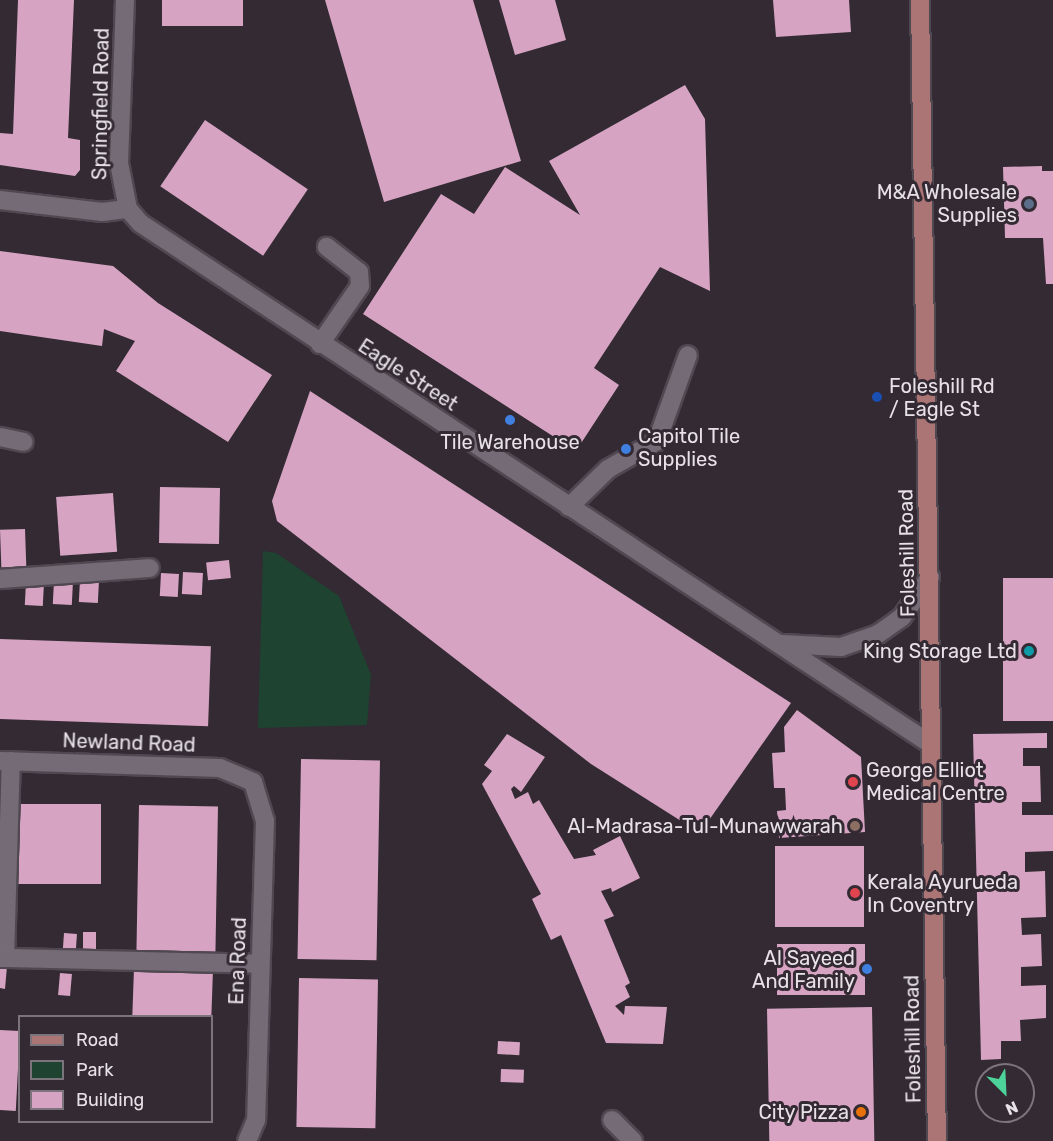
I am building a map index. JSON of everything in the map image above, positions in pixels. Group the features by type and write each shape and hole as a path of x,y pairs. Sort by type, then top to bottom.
{"main road":[{"name":"Foleshill Road","path":"920,0 930,577 929,743 937,1141"}],"street":[{"name":"Springfield Road","path":"125,0 119,163 128,209"},
{"path":"0,200 102,212 128,209"},
{"name":"Eagle Street","path":"128,209 156,238 929,743"},
{"path":"320,344 360,286 359,272 327,247"},
{"path":"569,507 608,469 657,441 688,355"},
{"path":"0,436 23,442"},
{"path":"0,579 150,568"},
{"name":"Eagle Street","path":"777,643 841,647 878,634 908,611 930,577"},
{"path":"6,761 2,958 260,964"},
{"name":"Newland Road","path":"6,761 220,768 253,782"},
{"name":"Ena Road","path":"247,1141 256,1120 265,821 253,782"},
{"path":"612,1120 633,1141"}],"green space":[{"path":"263,551 276,553 339,596 371,675 367,725 258,728"}],"building":[{"path":"18,0 74,0 68,138 80,140 80,170 75,176 0,165 0,133 13,134"},
{"path":"162,0 243,0 243,26 162,26"},
{"path":"325,0 473,0 521,161 384,202"},
{"path":"499,0 555,0 566,40 515,55"},
{"path":"773,0 849,0 851,32 776,37"},
{"path":"685,85 705,119 710,291 660,267 594,368 619,385 576,451 363,314 441,194 474,214 505,167 580,215 549,161"},
{"path":"205,120 308,189 263,256 160,186"},
{"name":"M&A Wholesale Supplies","path":"1042,166 1042,171 1053,171 1053,284 1046,284 1043,238 1005,238 1003,167"},
{"path":"0,251 113,266 158,303 272,375 228,442 116,371 135,341 104,329 102,346 0,331"},
{"path":"310,391 791,703 700,833 591,764 277,521 272,501"},
{"path":"160,487 220,488 219,544 159,543"},
{"path":"113,493 117,552 60,556 56,497"},
{"path":"25,529 26,567 1,568 0,530"},
{"path":"229,560 231,578 208,580 206,562"},
{"path":"183,572 203,573 202,595 182,594"},
{"path":"161,573 179,574 178,597 160,596"},
{"name":"King Storage Ltd","path":"1003,578 1053,578 1053,721 1003,721"},
{"path":"80,580 99,581 98,603 79,602"},
{"path":"54,581 73,582 72,605 53,604"},
{"path":"26,582 44,583 43,606 25,605"},
{"path":"0,639 211,646 208,726 0,719"},
{"path":"797,710 861,757 865,832 779,838 777,811 786,810 785,788 774,788 772,753 785,752 784,727"},
{"path":"1047,733 1047,748 1023,748 1023,766 1040,766 1041,802 1022,802 1022,815 1053,815 1053,851 1025,852 1025,872 1045,871 1046,917 1021,918 1022,935 1041,934 1042,966 1021,967 1021,986 1046,985 1046,1018 1020,1020 1021,1041 1001,1041 1001,1059 981,1060 973,734"},
{"path":"507,734 545,757 521,792 514,786 511,789 515,799 528,792 533,804 539,800 574,859 596,855 593,850 620,836 640,878 612,892 611,888 601,891 614,916 604,920 630,983 625,986 630,997 615,1006 624,1015 625,1006 667,1007 663,1044 606,1043 561,935 551,940 532,899 541,894 482,784 492,771 484,765"},
{"path":"301,759 380,760 376,960 298,959"},
{"path":"15,804 101,804 101,884 15,884"},
{"path":"139,805 218,806 215,957 136,956"},
{"path":"775,846 864,846 864,927 775,927"},
{"path":"83,932 96,932 96,954 83,954"},
{"path":"64,933 77,934 75,956 62,955"},
{"path":"777,944 865,944 865,995 777,995"},
{"path":"0,966 7,966 5,989 0,988"},
{"path":"134,968 213,971 211,1015 132,1015"},
{"path":"60,973 72,974 70,996 58,995"},
{"path":"299,978 378,979 375,1128 296,1127"},
{"path":"872,1007 874,1141 769,1141 767,1009"},
{"path":"0,1030 18,1031 16,1111 0,1110"},
{"path":"498,1041 520,1042 519,1055 497,1054"},
{"path":"501,1069 524,1070 524,1083 501,1082"}],"place":[{"name":"M&A Wholesale Supplies","path":"1029,204"},
{"name":"Foleshill Rd / Eagle St","path":"877,397"},
{"name":"Tile Warehouse","path":"510,420"},
{"name":"Capitol Tile Supplies","path":"626,449"},
{"name":"King Storage Ltd","path":"1029,651"},
{"name":"George Elliot Medical Centre","path":"853,782"},
{"name":"Al-Madrasa-Tul-Munawwarah","path":"855,826"},
{"name":"Kerala Ayurueda In Coventry","path":"855,893"},
{"name":"Al Sayeed And Family","path":"867,969"},
{"name":"City Pizza","path":"861,1112"}]}
